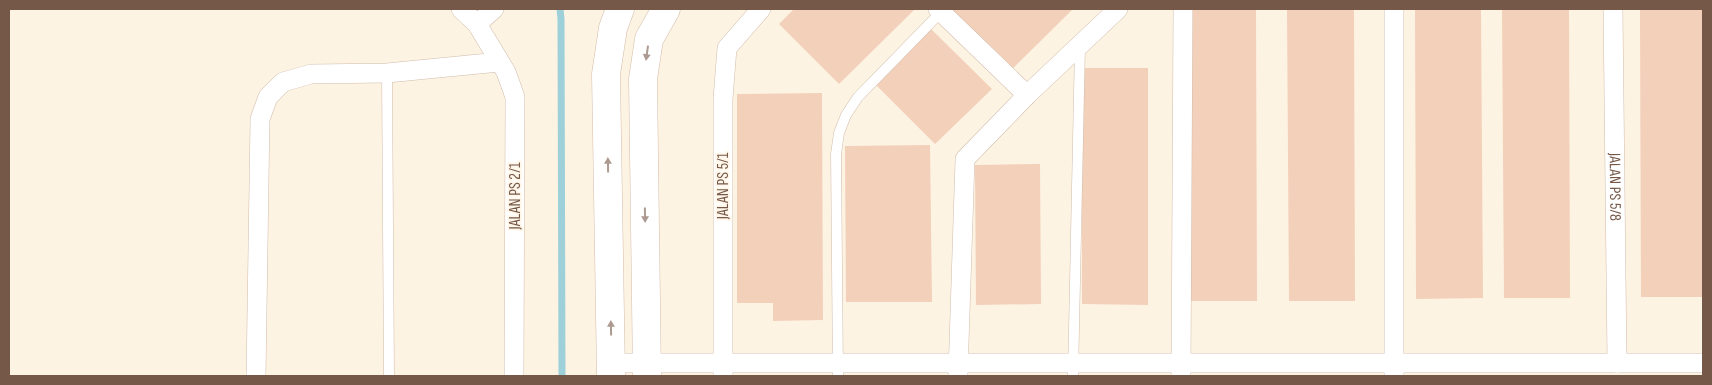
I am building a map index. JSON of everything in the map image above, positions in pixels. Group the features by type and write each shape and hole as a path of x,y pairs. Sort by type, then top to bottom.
{"street":[{"name":"JALAN PS 2/1","path":"461,9 477,24 506,72 515,97 514,376"},
{"path":"477,24 494,9"},
{"path":"620,9 613,28 606,74 611,370 1514,370 1617,364 1703,363"},
{"path":"647,370 644,79 649,39 666,9"},
{"name":"JALAN PS 5/1","path":"723,370 723,99 727,48 760,9"},
{"path":"958,370 965,159 1027,95 1118,9"},
{"path":"1181,370 1182,9"},
{"path":"1394,9 1394,370"},
{"name":"JALAN PS 5/8","path":"1613,9 1617,364"},
{"path":"941,10 1027,95"},
{"path":"256,376 260,119 268,97 284,82 311,74 387,73 499,62"}],"lane":[{"path":"838,370 836,154 839,133 846,115 858,97 941,10"},
{"path":"1073,370 1080,46"},
{"path":"387,73 389,376"}],"building":[{"path":"794,9 914,10 839,84 779,24"},
{"path":"952,9 1073,9 1007,74 947,13"},
{"path":"1189,9 1256,9 1257,301 1191,301"},
{"path":"1287,9 1354,9 1355,301 1289,301"},
{"path":"1415,9 1481,9 1483,298 1416,299"},
{"path":"1502,9 1569,9 1570,298 1504,298"},
{"path":"1640,9 1703,9 1703,297 1641,297"},
{"path":"931,29 992,89 935,144 875,84"},
{"path":"1082,68 1148,68 1148,305 1082,304"},
{"path":"822,93 823,320 773,321 773,303 737,303 737,94"},
{"path":"930,145 932,302 846,302 845,146"},
{"path":"1040,164 1041,304 976,305 975,165"}],"waterway":[{"path":"560,9 562,376"}]}
